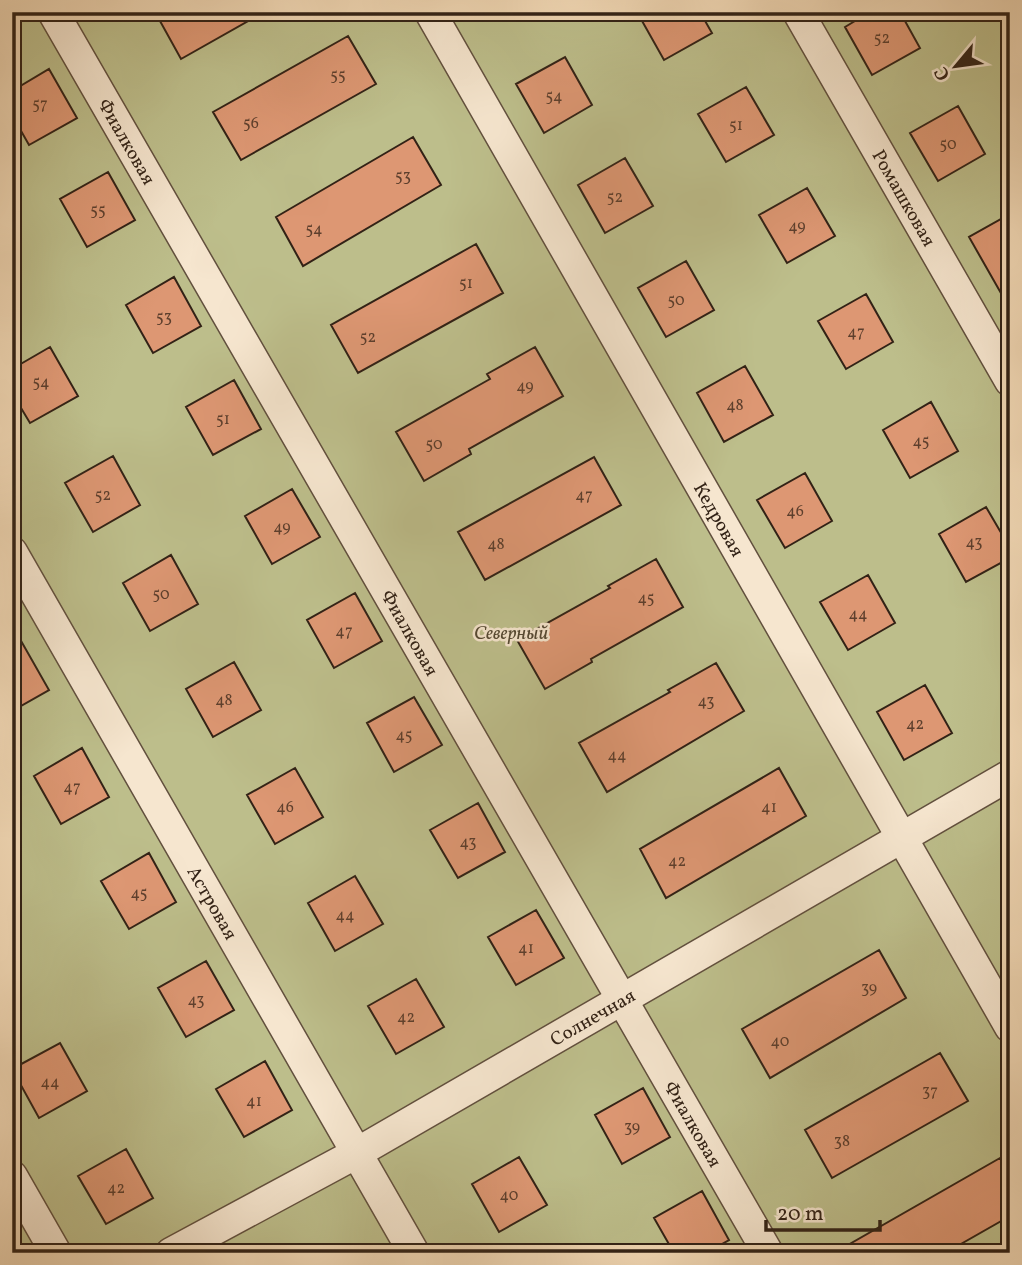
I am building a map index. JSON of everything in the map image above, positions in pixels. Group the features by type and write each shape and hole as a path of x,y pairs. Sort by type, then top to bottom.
{"street":[{"name":"Фиалковая","path":"53,12 768,1253"},
{"name":"Кедровая","path":"430,12 1010,1027"},
{"name":"Ромашковая","path":"798,12 1010,381"},
{"name":"Астровая","path":"12,552 414,1253"},
{"name":"Солнечная","path":"171,1253 355,1154 1010,775"},
{"path":"12,1176 56,1253"}],"green space":[{"name":"Северный","path":"12,12 1010,12 1010,1253 12,1253"}],"building":[{"path":"155,12 264,12 181,59"},
{"path":"637,12 700,12 712,33 664,60"},
{"path":"870,12 900,12 920,48 872,75 845,27"},
{"path":"348,36 376,84 241,160 213,112"},
{"path":"565,57 592,105 544,133 516,84"},
{"path":"49,69 77,118 29,145 12,115 12,91"},
{"path":"746,87 774,135 726,162 698,114"},
{"path":"958,106 985,154 938,181 910,133"},
{"path":"413,137 441,185 303,266 276,217"},
{"path":"625,158 653,206 605,233 578,185"},
{"path":"108,172 135,220 87,247 60,199"},
{"path":"807,188 835,236 787,263 759,215"},
{"path":"1010,214 1010,309 969,237"},
{"path":"476,244 503,293 358,373 331,325"},
{"path":"686,261 714,310 666,337 638,288"},
{"path":"174,277 201,326 153,353 126,305"},
{"path":"866,294 893,342 846,369 818,321"},
{"path":"50,347 78,396 30,423 12,393 12,369"},
{"path":"535,347 563,396 469,449 471,454 424,481 396,432 490,379 487,374"},
{"path":"745,366 773,415 724,442 697,393"},
{"path":"234,380 261,429 213,455 186,407"},
{"path":"931,402 958,451 910,478 883,430"},
{"path":"113,456 140,505 93,532 65,483"},
{"path":"594,457 621,505 485,580 458,532"},
{"path":"805,473 832,521 785,548 757,500"},
{"path":"292,489 320,537 272,564 245,516"},
{"path":"986,507 1010,548 1010,558 966,582 939,534"},
{"path":"171,555 198,604 150,631 123,583"},
{"path":"656,559 683,607 591,659 592,662 545,689 517,640"},
{"path":"868,575 895,623 848,650 820,602"},
{"path":"355,593 382,641 334,668 307,620"},
{"path":"12,625 49,690 12,711"},
{"path":"234,662 261,710 213,737 186,689"},
{"path":"716,663 744,711 607,792 579,743"},
{"path":"925,685 952,733 904,760 877,712"},
{"path":"414,697 442,745 394,772 367,723"},
{"path":"82,748 109,797 61,824 34,776"},
{"path":"295,768 323,817 275,844 247,795"},
{"path":"779,768 806,816 666,898 640,849"},
{"path":"478,803 505,852 458,878 430,830"},
{"path":"149,853 176,902 129,929 101,881"},
{"path":"355,876 383,924 335,951 308,903"},
{"path":"536,910 564,958 516,985 488,937"},
{"path":"879,950 906,998 770,1078 742,1029"},
{"path":"206,961 234,1010 186,1037 158,988"},
{"path":"416,979 444,1027 396,1054 368,1006"},
{"path":"60,1043 87,1091 39,1118 12,1069"},
{"path":"940,1053 968,1101 832,1178 805,1130"},
{"path":"265,1061 292,1110 244,1137 216,1089"},
{"path":"643,1088 670,1137 622,1164 595,1115"},
{"path":"126,1149 153,1198 106,1224 78,1176"},
{"path":"519,1157 547,1205 499,1232 472,1184"},
{"path":"1000,1158 1010,1176 1010,1216 945,1253 834,1253"},
{"path":"702,1191 729,1240 706,1253 674,1253 654,1218"}]}
